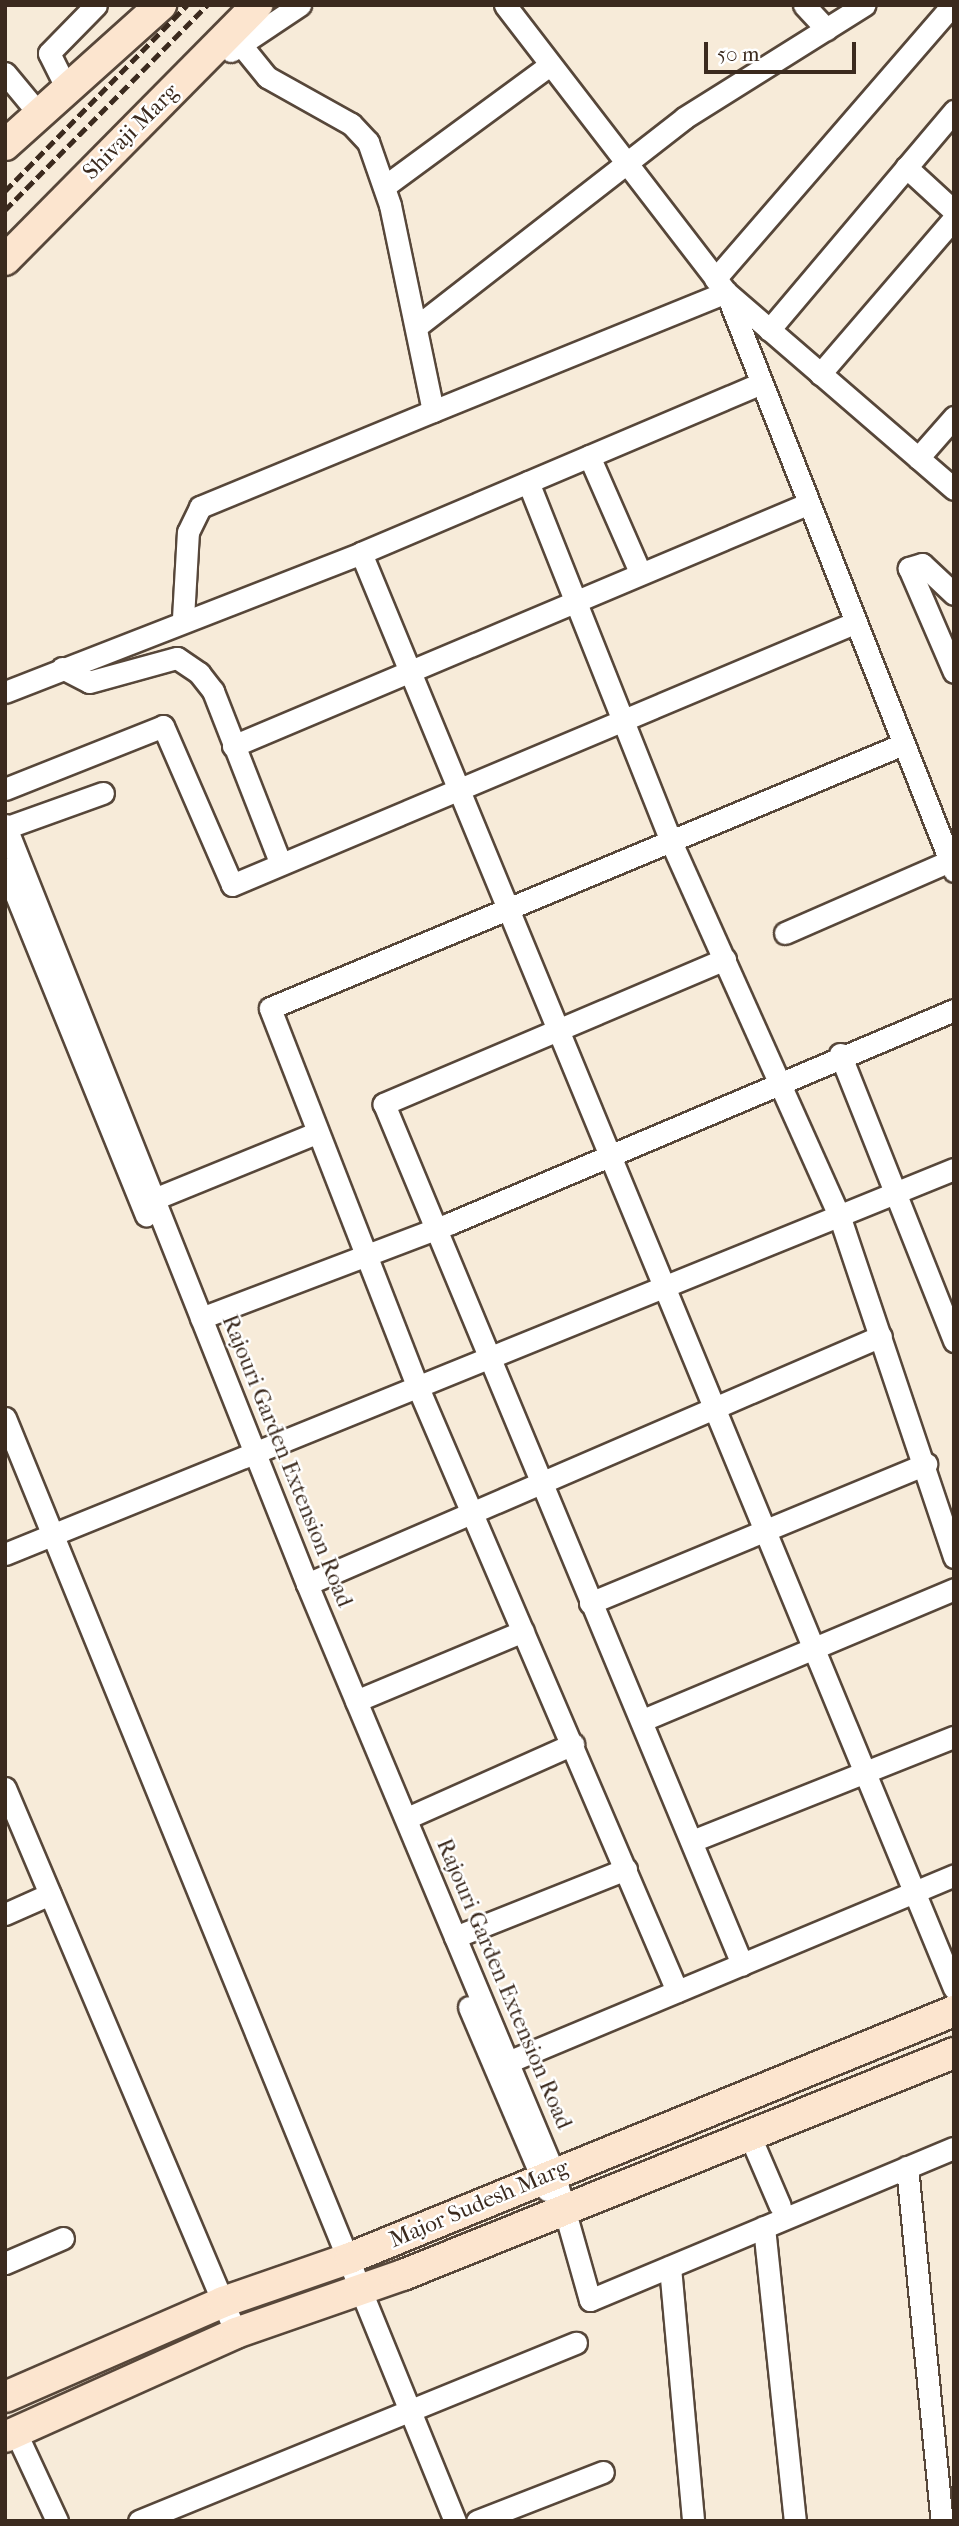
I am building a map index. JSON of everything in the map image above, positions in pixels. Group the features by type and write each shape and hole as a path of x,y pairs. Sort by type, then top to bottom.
{"street":[{"path":"67,89 49,53 96,5"},
{"path":"5,145 161,5"},
{"name":"Shivaji Marg","path":"5,260 257,5"},
{"path":"176,87 300,5"},
{"path":"505,5 623,163 721,286 954,489"},
{"path":"804,5 826,29"},
{"path":"416,327 623,163 864,5"},
{"path":"183,618 188,532 200,507 433,411 721,286 952,5"},
{"path":"241,45 288,92 360,133 385,186 433,411"},
{"path":"385,186 550,65"},
{"path":"5,73 39,114"},
{"path":"769,330 954,111"},
{"path":"906,167 954,211"},
{"path":"820,374 954,218"},
{"path":"721,286 901,745 952,866 785,933"},
{"path":"5,692 183,618 361,553 761,383"},
{"path":"918,458 954,417"},
{"path":"590,456 639,570"},
{"path":"527,482 577,596 621,722 672,844 839,1215 926,1464 954,1557"},
{"path":"233,746 577,596 807,504"},
{"path":"361,553 954,1988"},
{"path":"954,594 922,564 909,568 954,672"},
{"path":"5,789 163,726 232,885 281,862 460,790 854,623"},
{"path":"62,668 89,682 177,658 213,691 281,862"},
{"path":"677,1992 573,1744 416,1383 316,1133 270,1008 508,908 672,844 901,745"},
{"path":"5,827 103,793"},
{"name":"Rajouri Garden Extension Road","path":"5,827 155,1199 201,1318 247,1451 407,1818 508,2062 547,2176"},
{"name":"Rajouri Garden Extension Road","path":"5,868 561,2208 590,2300 670,2267"},
{"path":"725,959 384,1104 490,1354 590,1604 643,1720 742,1964"},
{"path":"201,1318 363,1253 437,1227 840,1054 954,1010"},
{"path":"840,1054 894,1193 948,1313 954,1341"},
{"path":"155,1199 316,1133"},
{"path":"5,1554 247,1451 954,1169"},
{"path":"307,1584 470,1511 715,1409 881,1336"},
{"path":"5,1418 362,2287 455,2521"},
{"path":"590,1604 766,1534 926,1464"},
{"path":"643,1720 815,1652 954,1589"},
{"path":"356,1701 523,1631"},
{"path":"692,1841 954,1737"},
{"path":"407,1818 573,1744"},
{"path":"5,1788 236,2333"},
{"path":"455,1937 626,1869"},
{"path":"508,2062 954,1875"},
{"path":"5,1914 50,1894"},
{"name":"Major Sudesh Marg","path":"5,2397 223,2302 350,2258 954,2011"},
{"name":"Major Sudesh Marg","path":"11,2435 236,2333 362,2287 954,2053"},
{"path":"749,2134 780,2206"},
{"path":"693,2521 670,2267 954,2148"},
{"path":"907,2167 942,2521"},
{"path":"764,2227 795,2521"},
{"path":"5,2263 64,2238"},
{"path":"139,2521 576,2343"},
{"path":"11,2435 57,2521"},
{"path":"477,2521 603,2472"}],"railway":[{"path":"5,191 187,5"},
{"path":"5,210 207,5"}]}
